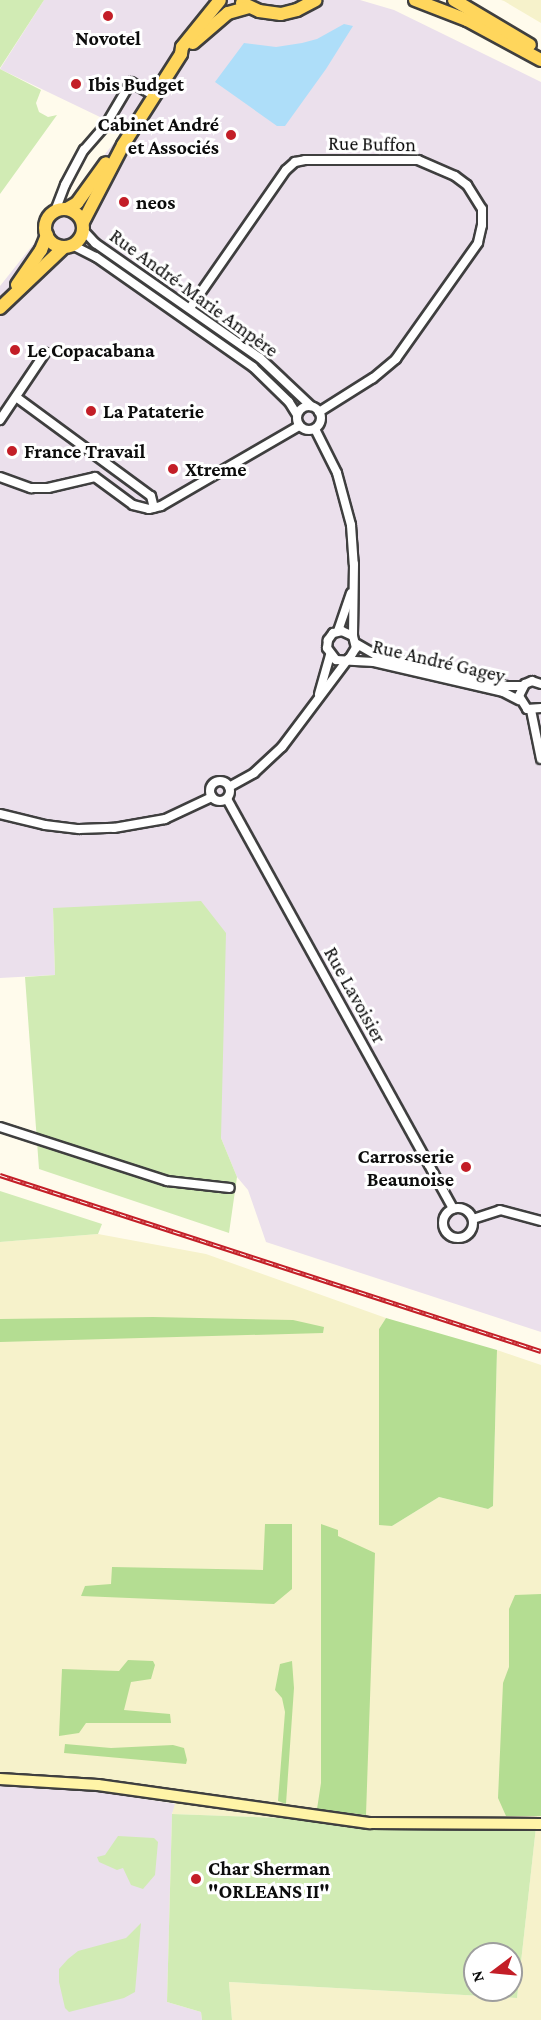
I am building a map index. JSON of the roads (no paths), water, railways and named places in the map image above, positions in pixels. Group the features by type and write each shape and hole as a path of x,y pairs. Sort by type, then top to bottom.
{"main road":[{"path":"3,305 68,246 80,239 83,226 123,145 181,54 187,40 220,0"},
{"path":"181,54 228,13 244,3 265,12 281,14 297,10 316,0"},
{"path":"415,0 467,20 541,60"},
{"path":"454,0 512,33 541,53"},
{"path":"3,305 41,250 47,235 46,222 61,210 77,203 123,145"},
{"path":"61,210 76,212 83,226"},
{"path":"47,235 54,244 68,246"},
{"path":"0,1779 110,1786 369,1823 541,1824"}],"street":[{"path":"61,210 80,157 105,126 131,82 154,96"},
{"name":"Rue Buffon","path":"190,308 286,170 295,162 417,159 455,176 467,185 482,209 483,225 478,243 396,359 372,378 319,412"},
{"name":"Rue André-Marie Ampère","path":"83,226 95,243 260,358 319,412"},
{"name":"Rue André-Marie Ampère","path":"68,246 96,257 253,367 289,402 297,416 299,426"},
{"path":"0,420 45,353"},
{"path":"16,397 151,496 154,508"},
{"path":"297,416 301,409 311,406"},
{"path":"0,477 31,488 48,488 95,477 133,505 143,509 154,508 299,426 308,431 315,429 320,424 319,412"},
{"path":"229,787 254,773 275,754 295,732 355,652 353,545 347,506 334,466 315,429"},
{"path":"316,701 330,655 327,640 338,631 353,583"},
{"path":"338,631 346,631 355,640"},
{"name":"Rue André Gagey","path":"355,640 376,655 507,686 522,686 532,681 541,684"},
{"path":"330,655 340,661 349,659"},
{"name":"Rue André Gagey","path":"349,659 374,662 503,692 519,700 523,706 531,710"},
{"path":"519,700 522,686"},
{"path":"541,708 531,710 541,759"},
{"path":"212,797 211,788 215,782 221,781 229,787"},
{"path":"0,814 45,825 79,829 114,828 165,819 212,797 221,801 227,799 229,787"},
{"name":"Rue Lavoisier","path":"227,799 453,1209"},
{"path":"0,1127 167,1181 230,1188"},
{"path":"453,1209 465,1209 473,1219 472,1228 467,1235 459,1238 451,1236 445,1230 443,1222 446,1214 453,1209"},
{"path":"473,1219 500,1210 541,1221"}],"water":[{"path":"344,24 353,26 326,69 285,126 277,126 215,82 244,43 276,47 302,43 317,39"}],"railway":[{"path":"0,1175 541,1351"}],"place":[{"name":"Novotel","path":"108,16"},
{"name":"Ibis Budget","path":"76,84"},
{"name":"Cabinet André et Associés","path":"231,135"},
{"name":"neos","path":"124,202"},
{"name":"Le Copacabana","path":"15,350"},
{"name":"La Pataterie","path":"91,411"},
{"name":"France Travail","path":"12,451"},
{"name":"Xtreme","path":"173,469"},
{"name":"Carrosserie Beaunoise","path":"466,1167"},
{"name":"Char Sherman \"ORLEANS II\"","path":"196,1879"}]}
